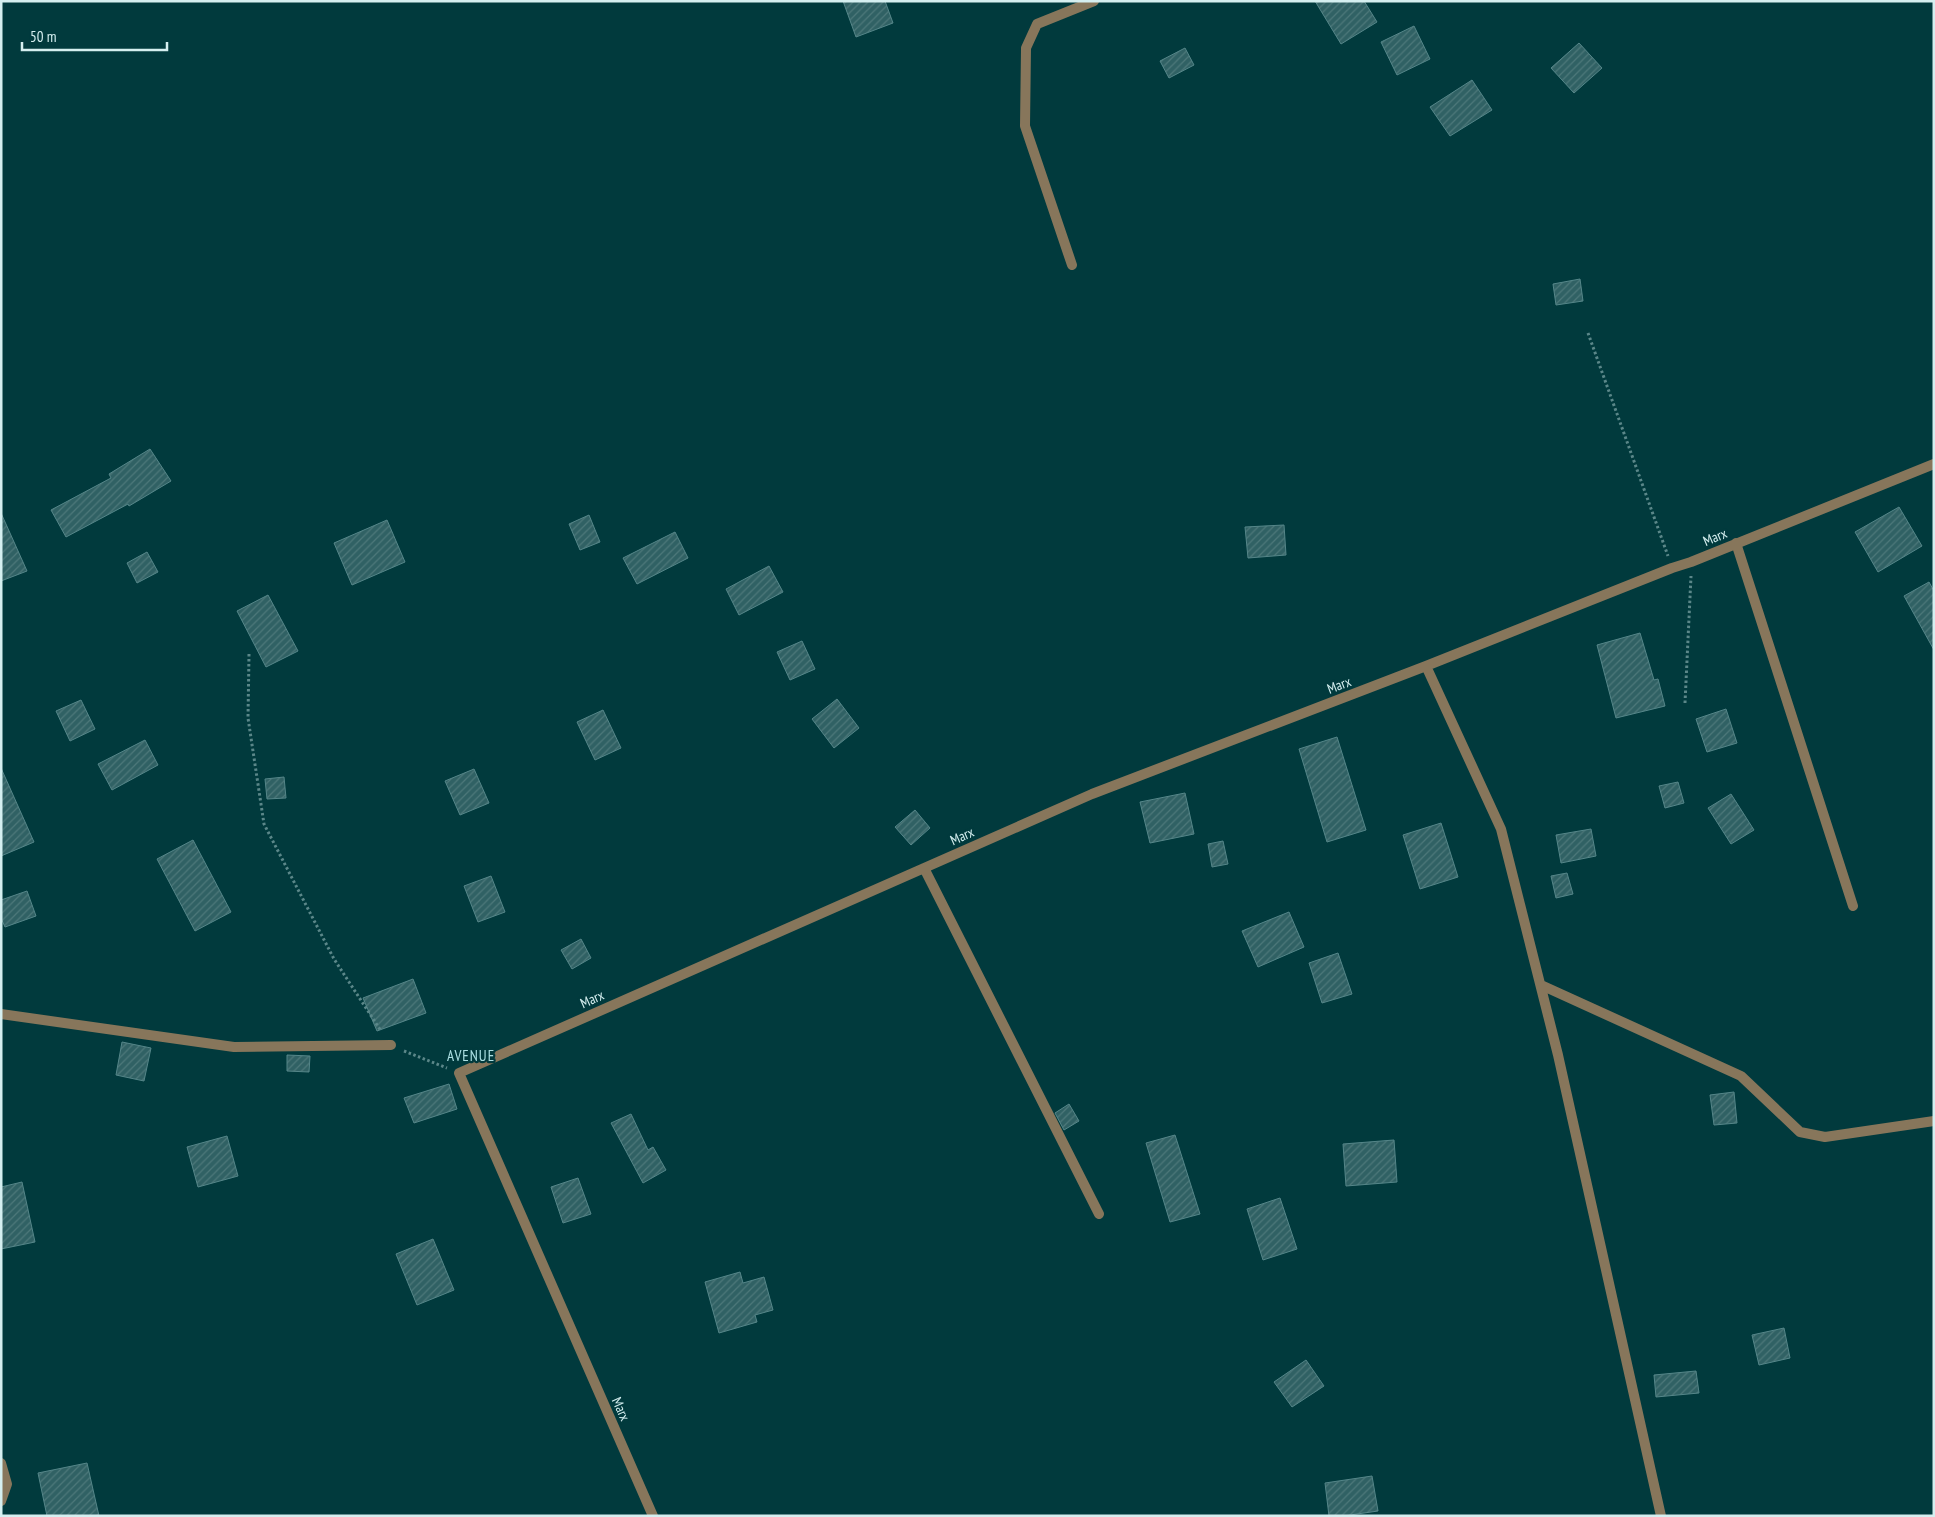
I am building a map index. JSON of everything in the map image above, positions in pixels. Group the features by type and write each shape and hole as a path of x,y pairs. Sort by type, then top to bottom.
{"street":[{"path":"1072,265 1025,126 1026,48 1037,24 1094,1"},
{"name":"Marx","path":"653,1516 459,1073 1092,794 1426,666 1934,464"},
{"path":"1736,543 1853,906"},
{"path":"1426,666 1502,829 1558,1055 1661,1516"},
{"path":"924,868 1099,1214"},
{"path":"1541,985 1741,1076 1800,1132 1825,1137 1934,1120"},
{"path":"1,1014 234,1047 391,1045"},
{"path":"1,1463 6,1484 1,1501"}],"path":[{"path":"1588,333 1672,568"},
{"path":"1685,703 1691,562"},
{"path":"249,654 248,718 264,824 334,959 391,1045 459,1073"}],"building":[{"path":"843,1 885,1 893,23 856,37"},
{"path":"1315,1 1364,1 1377,22 1341,44"},
{"path":"1414,26 1430,59 1397,75 1381,42"},
{"path":"1579,43 1602,68 1574,93 1551,68"},
{"path":"1185,48 1194,65 1169,78 1160,61"},
{"path":"1472,80 1492,110 1450,136 1430,107"},
{"path":"1580,279 1583,301 1556,305 1553,284"},
{"path":"150,449 171,481 129,506 128,504 66,537 51,510 111,478 109,474"},
{"path":"1899,507 1922,546 1878,572 1855,532"},
{"path":"1,513 27,571 1,581"},
{"path":"589,515 600,542 580,550 569,524"},
{"path":"387,520 405,562 352,585 334,543"},
{"path":"1284,525 1286,555 1248,558 1245,527"},
{"path":"675,532 688,558 637,584 623,558"},
{"path":"147,552 158,572 137,583 127,563"},
{"path":"769,566 783,592 739,615 726,589"},
{"path":"1929,582 1934,591 1934,650 1904,596"},
{"path":"268,595 298,651 266,667 237,611"},
{"path":"1640,633 1654,680 1658,679 1665,706 1616,718 1597,645"},
{"path":"802,641 815,669 790,680 777,652"},
{"path":"837,699 859,728 834,748 812,719"},
{"path":"81,700 95,729 70,741 56,711"},
{"path":"1726,709 1737,743 1707,752 1696,719"},
{"path":"603,710 621,748 595,760 577,722"},
{"path":"1337,737 1366,830 1327,842 1299,749"},
{"path":"145,740 158,765 112,790 98,764"},
{"path":"1,768 34,842 1,856"},
{"path":"474,769 489,803 460,815 445,781"},
{"path":"284,777 286,798 267,799 265,779"},
{"path":"1678,782 1684,803 1665,808 1659,786"},
{"path":"1185,793 1194,834 1150,843 1140,802"},
{"path":"1731,794 1754,830 1731,844 1708,808"},
{"path":"915,810 930,828 911,845 895,827"},
{"path":"1441,823 1458,877 1420,889 1403,835"},
{"path":"1591,829 1596,856 1561,863 1556,835"},
{"path":"193,840 231,912 195,931 157,859"},
{"path":"1223,841 1228,864 1212,867 1208,844"},
{"path":"1567,873 1573,894 1556,898 1551,876"},
{"path":"491,876 505,912 478,922 464,886"},
{"path":"27,891 36,916 5,927 1,918 1,900"},
{"path":"1289,912 1304,947 1258,967 1242,931"},
{"path":"581,939 591,958 572,969 561,950"},
{"path":"1338,953 1352,994 1322,1003 1309,963"},
{"path":"413,979 426,1013 377,1031 363,998"},
{"path":"122,1042 151,1048 144,1081 116,1075"},
{"path":"287,1055 310,1056 309,1072 287,1071"},
{"path":"449,1084 457,1109 414,1123 404,1098"},
{"path":"1734,1092 1737,1123 1714,1125 1710,1095"},
{"path":"1069,1104 1079,1121 1064,1130 1055,1113"},
{"path":"631,1114 648,1150 653,1147 666,1170 643,1183 611,1123"},
{"path":"1175,1135 1200,1214 1170,1222 1146,1143"},
{"path":"227,1136 238,1176 198,1187 187,1147"},
{"path":"1394,1140 1397,1182 1346,1186 1343,1144"},
{"path":"578,1178 591,1214 563,1223 551,1187"},
{"path":"22,1182 35,1242 1,1249 1,1187"},
{"path":"1280,1198 1297,1249 1263,1260 1247,1209"},
{"path":"433,1239 454,1290 417,1305 396,1254"},
{"path":"740,1272 743,1283 764,1277 773,1310 755,1315 757,1322 719,1333 705,1282"},
{"path":"1784,1328 1790,1358 1759,1365 1752,1335"},
{"path":"1306,1360 1324,1386 1292,1407 1274,1382"},
{"path":"1696,1371 1699,1393 1656,1397 1654,1375"},
{"path":"87,1463 99,1516 47,1516 38,1473"},
{"path":"1372,1476 1378,1511 1329,1516 1325,1483"}],"district":[{"name":"AVENUE","path":"471,1055"}]}
